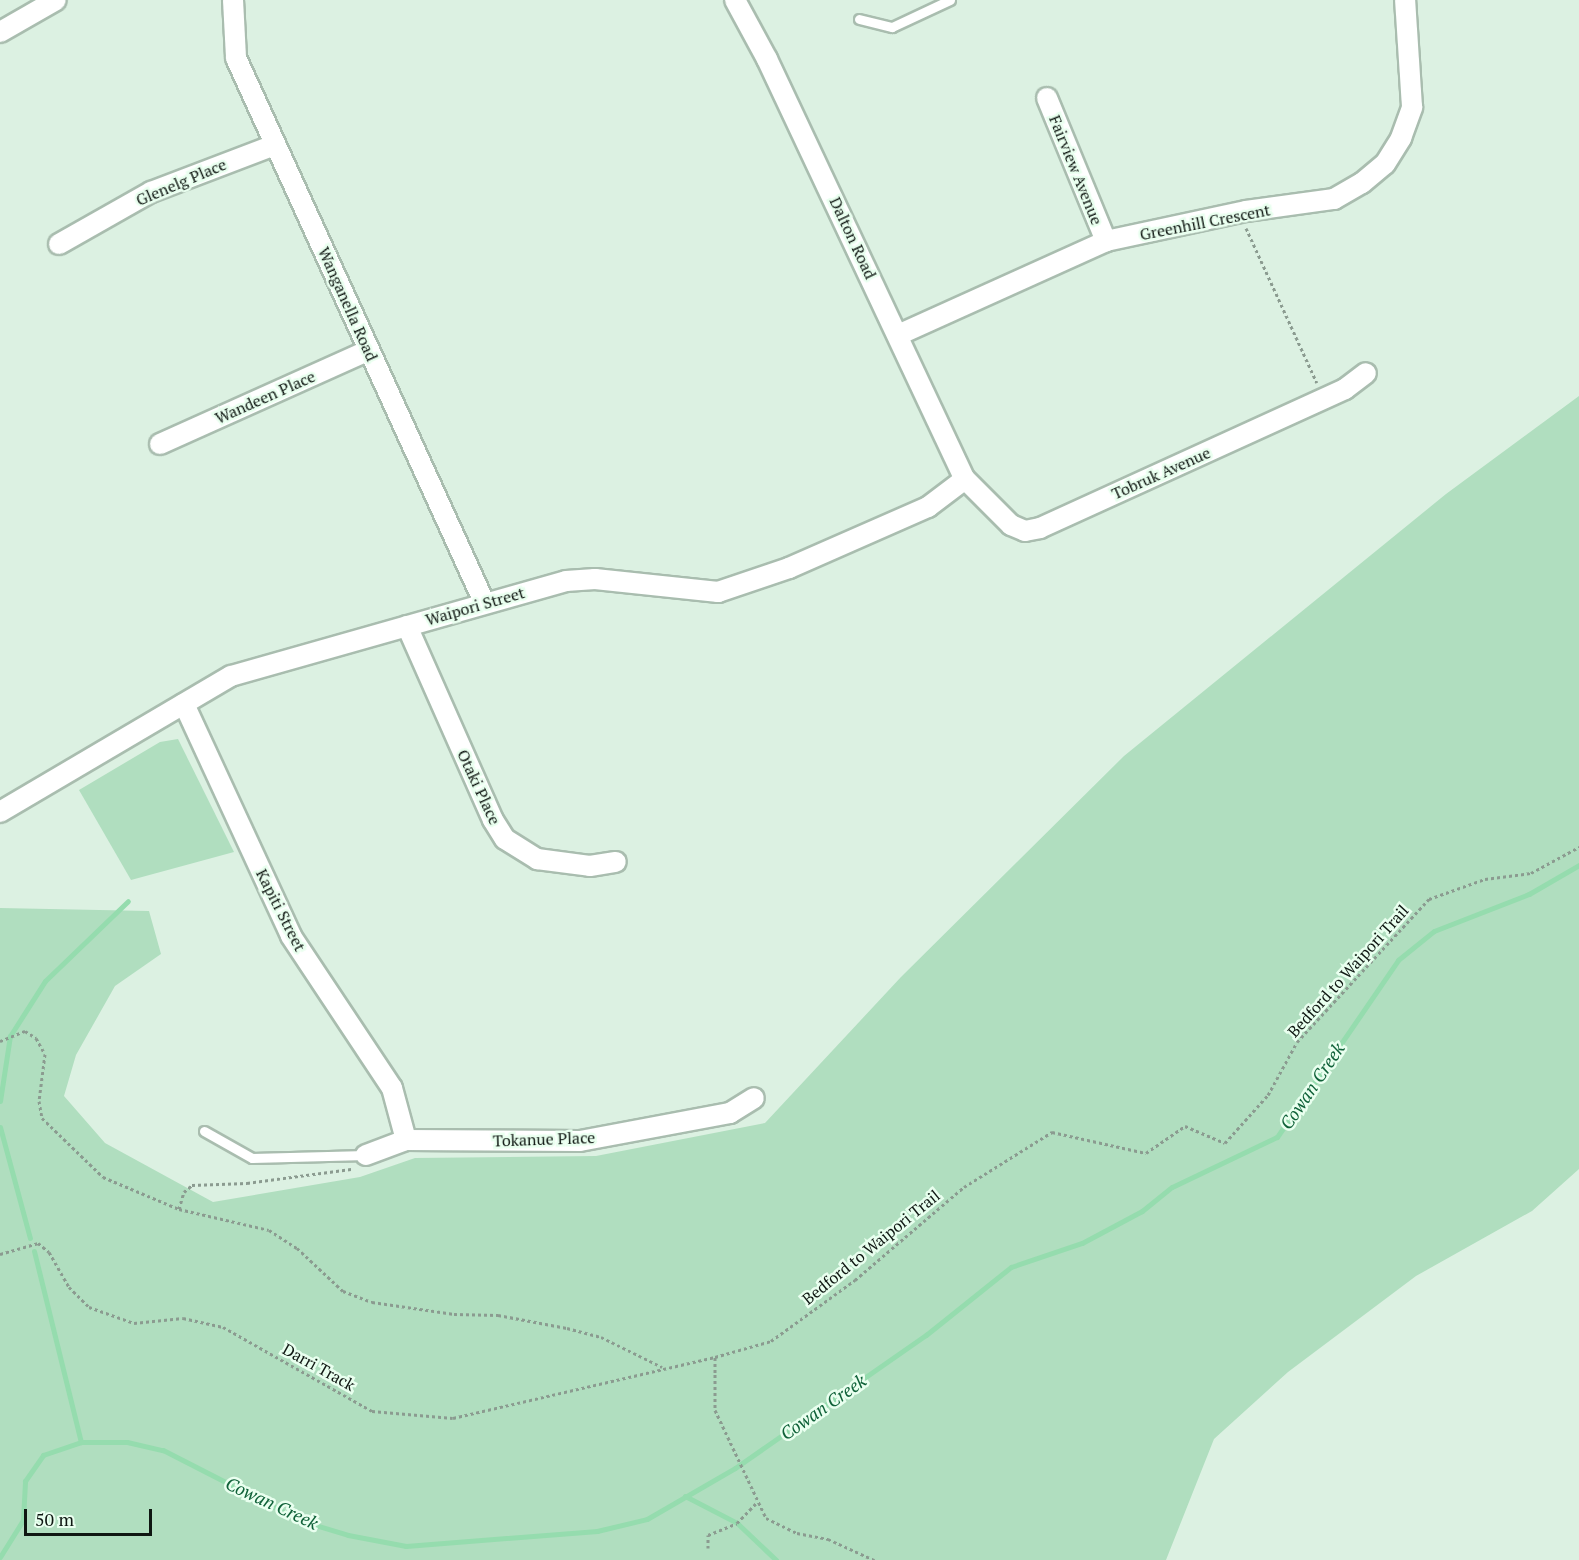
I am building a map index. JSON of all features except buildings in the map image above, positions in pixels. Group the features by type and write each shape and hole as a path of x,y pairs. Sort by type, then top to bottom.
{"street":[{"path":"0,32 56,0"},
{"name":"Wanganella Road","path":"233,0 236,58 484,602"},
{"name":"Dalton Road","path":"735,0 898,335 965,479"},
{"name":"Greenhill Crescent","path":"898,335 1106,241 1239,212 1334,199 1362,183 1385,164 1401,138 1412,107 1405,0"},
{"name":"Fairview Avenue","path":"1047,98 1106,241"},
{"name":"Glenelg Place","path":"59,244 151,192 276,145"},
{"name":"Wandeen Place","path":"160,444 369,350"},
{"name":"Tobruk Avenue","path":"965,479 1011,525 1025,531 1040,528 1324,399 1366,373"},
{"name":"Waipori Street","path":"0,812 231,676 566,580 596,579 718,592 789,568 928,507 965,479"},
{"name":"Otaki Place","path":"407,626 493,820 505,839 537,859 590,866 616,862"},
{"name":"Kapiti Street","path":"184,704 291,936 392,1088 406,1140"},
{"name":"Tokanue Place","path":"366,1155 406,1140 580,1141 730,1113 754,1098"}],"lane":[{"path":"859,19 892,27 950,0"},
{"path":"204,1131 252,1158 366,1155"}],"path":[{"path":"1239,212 1324,399"},
{"name":"Bedford to Waipori Trail","path":"662,1367 715,1357 771,1341 855,1280 964,1187 1052,1132 1146,1152 1185,1126 1225,1143 1268,1095 1297,1042 1430,900 1485,879 1531,873 1579,848"},
{"path":"0,1041 26,1031 36,1038 45,1054 39,1101 42,1118 103,1177 179,1209 269,1230 297,1248 343,1291 372,1302 454,1314 498,1315 567,1328 601,1337 662,1367"},
{"path":"179,1209 184,1192 192,1185 247,1183 347,1172 366,1155"},
{"name":"Darri Track","path":"0,1254 38,1244 49,1252 69,1287 89,1307 134,1323 183,1318 223,1327 372,1411 453,1418 662,1367"},
{"path":"715,1357 715,1410 756,1503 766,1518 797,1533 828,1539 873,1560"},
{"path":"708,1548 708,1535 737,1523 756,1503"}],"green space":[{"path":"1579,396 1579,1169 1532,1211 1416,1276 1288,1372 1214,1439 1166,1560 0,1560 0,908 149,911 161,954 115,986 76,1055 64,1096 105,1143 213,1202 360,1177 415,1158 596,1156 765,1123 901,977 1124,756 1446,494"},
{"path":"178,739 234,852 131,880 79,790 160,742"}],"waterway":[{"name":"Cowan Creek","path":"0,1557 23,1520 25,1481 43,1455 81,1442 127,1442 163,1450 302,1521 348,1535 406,1546 597,1531 647,1519 735,1468 926,1335 1011,1267 1082,1243 1142,1211 1172,1187 1277,1137 1398,960 1434,931 1529,894 1579,865"},
{"path":"0,1101 10,1036 45,981 128,901"},
{"path":"0,1127 30,1238"},
{"path":"34,1251 81,1442"},
{"path":"685,1496 737,1523 776,1560"}]}
